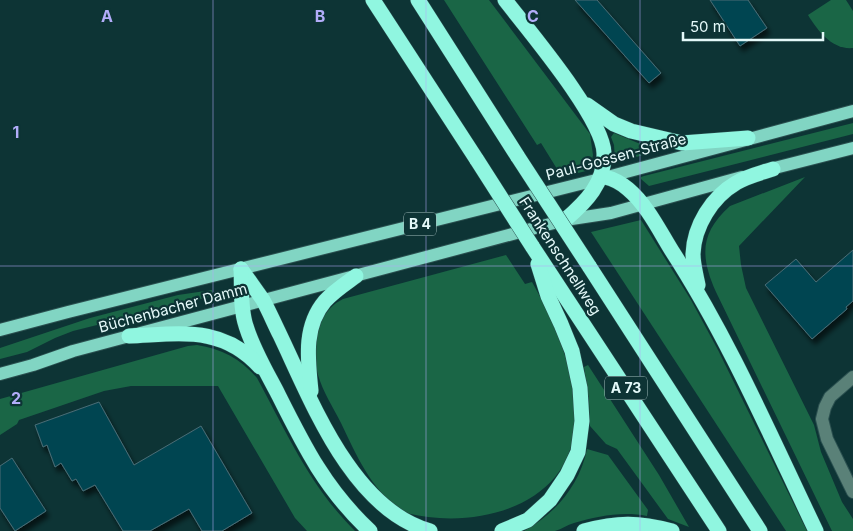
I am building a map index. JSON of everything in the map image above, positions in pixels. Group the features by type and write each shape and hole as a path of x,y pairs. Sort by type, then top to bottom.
{"highway":[{"name":"Frankenschnellweg","path":"373,0 719,531"},
{"name":"Frankenschnellweg","path":"418,0 760,531"},
{"path":"505,0 575,93 599,132 603,143 602,178 588,198 565,220"},
{"path":"575,93 600,115 631,131 682,143 748,138"},
{"path":"706,307 694,268 693,253 699,224 714,202 725,191 737,182 773,168"},
{"path":"602,178 621,183 642,204 680,264 706,307 816,531"},
{"path":"502,531 528,520 550,500 567,475 578,452 582,421 580,388 572,351 548,296 532,246"},
{"path":"241,269 263,301 335,445 352,471 374,498 398,517 430,531"},
{"path":"241,269 242,307 246,326 269,376 314,464 339,498 370,531"},
{"path":"312,400 308,345 312,325 324,302 356,276"},
{"path":"129,336 196,334 212,337 242,350 269,376"},
{"path":"584,531 609,525 642,524 672,531"}],"main road":[{"name":"Paul-Gossen-Straße","path":"241,269 602,178 853,110"},
{"name":"B 4","path":"356,276 565,220 610,213 853,148"},
{"name":"Büchenbacher Damm","path":"0,330 241,269"},
{"name":"Büchenbacher Damm","path":"0,374 73,351 356,276"}],"street":[{"path":"852,486 827,439 822,419 830,397 853,377"}],"green space":[{"path":"444,0 489,0 590,134 593,155 590,170 562,177 541,143 537,145"},
{"path":"831,0 846,0 853,11 853,48 845,48 832,43 821,33 808,15"},
{"path":"853,123 853,134 649,186 641,179 644,176"},
{"path":"614,133 638,143 656,147 658,151 618,162 615,160 614,145 611,137"},
{"path":"805,177 739,246 741,265 746,288 814,425 821,452 842,502 853,519 853,531 832,531 716,292 705,256 708,236 713,226 730,206"},
{"path":"641,220 691,300 718,350 807,531 786,531 591,232"},
{"path":"506,255 525,284 532,282 549,315 563,349 572,385 574,403 575,421 570,450 558,473 540,492 517,505 491,514 462,518 434,518 406,513 384,495 367,473 323,387 316,365 315,343 317,332 327,313 343,299"},
{"path":"212,290 213,296 73,331 27,352 0,359 0,348 90,318 178,295"},
{"path":"197,345 215,349 238,360 257,378 300,459 325,496 355,531 307,531 295,518 218,386 131,386 104,391 19,420 17,424 0,435 0,399"},
{"path":"588,365 659,475 689,527 668,519 617,449 606,444 590,426 589,401 584,367"},
{"path":"587,449 608,455 648,510 647,516 629,514 610,515 574,523 555,531 524,531 546,516 564,497 579,475"}],"building":[{"path":"575,0 597,0 661,73 649,83"},
{"path":"710,0 748,0 767,28 740,46"},
{"path":"853,250 853,301 846,307 847,309 812,339 765,285 796,259 816,282"},
{"path":"99,402 134,465 201,426 252,513 222,531 202,531 189,509 150,531 123,531 95,485 83,491 76,479 72,481 61,463 55,467 47,445 43,447 35,425"},
{"path":"12,458 46,511 15,531 0,508 0,466"}]}
